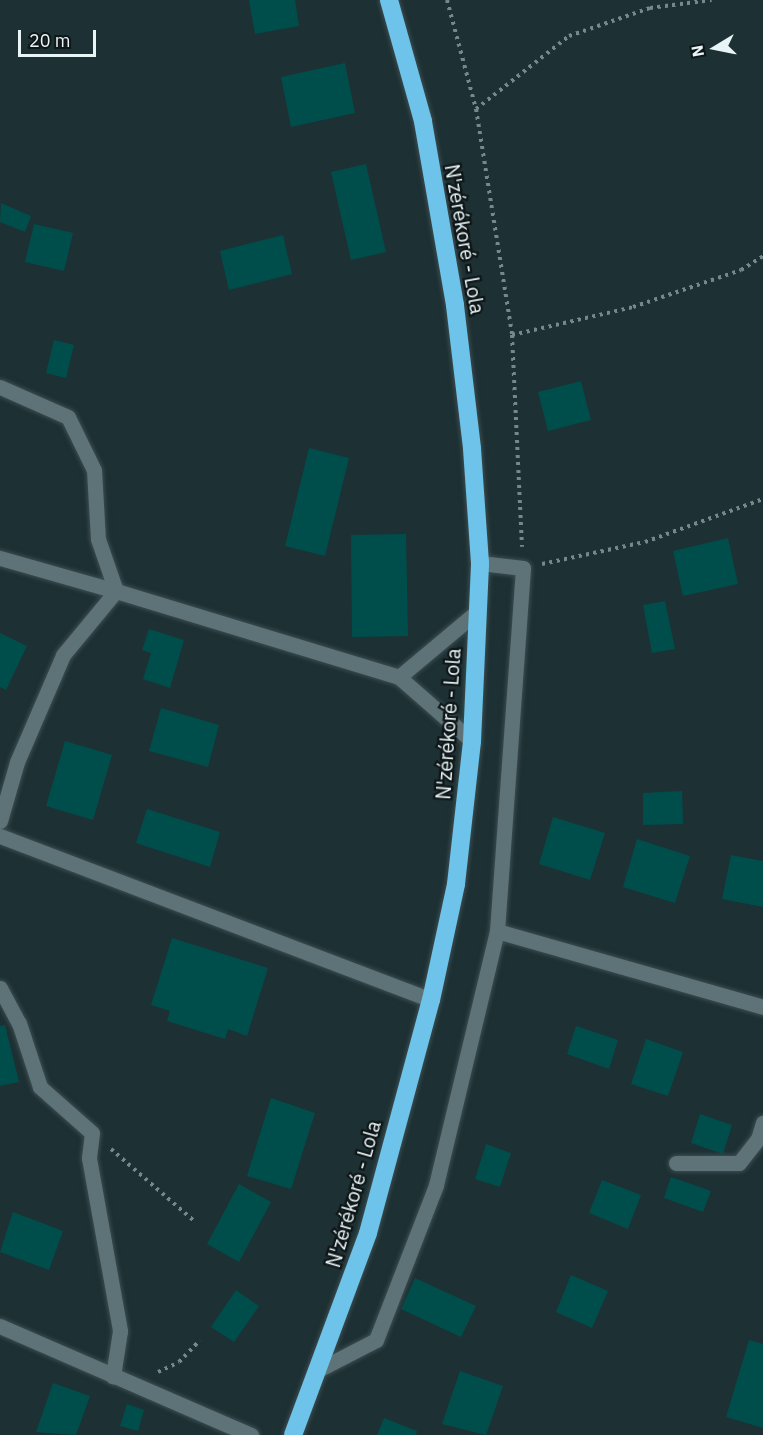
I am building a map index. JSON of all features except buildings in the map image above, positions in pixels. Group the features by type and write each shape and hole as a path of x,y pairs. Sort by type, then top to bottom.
{"highway":[{"name":"N'zérékoré - Lola","path":"293,1435 320,1369 368,1233 431,1000 456,884 472,741 480,563 455,305 423,121 389,0"}],"street":[{"path":"0,387 68,417 94,470 98,539 116,591"},
{"path":"0,558 399,677 472,741"},
{"path":"320,1369 376,1340 436,1185 497,931 523,568 480,563"},
{"path":"0,821 18,762 63,656 116,591"},
{"path":"399,677 478,611"},
{"path":"0,836 431,1000"},
{"path":"497,931 763,1007"},
{"path":"0,988 19,1023 40,1087 92,1132 89,1158 120,1331 113,1376"},
{"path":"676,1163 739,1163 758,1139 763,1123"},
{"path":"0,1326 251,1435"}],"path":[{"path":"447,0 476,110 512,335 523,568 645,542 763,499"},
{"path":"476,110 569,36 650,8 711,0"},
{"path":"512,335 633,307 741,270 763,256"},
{"path":"92,1132 194,1221"},
{"path":"133,1384 179,1362 200,1340"}]}
